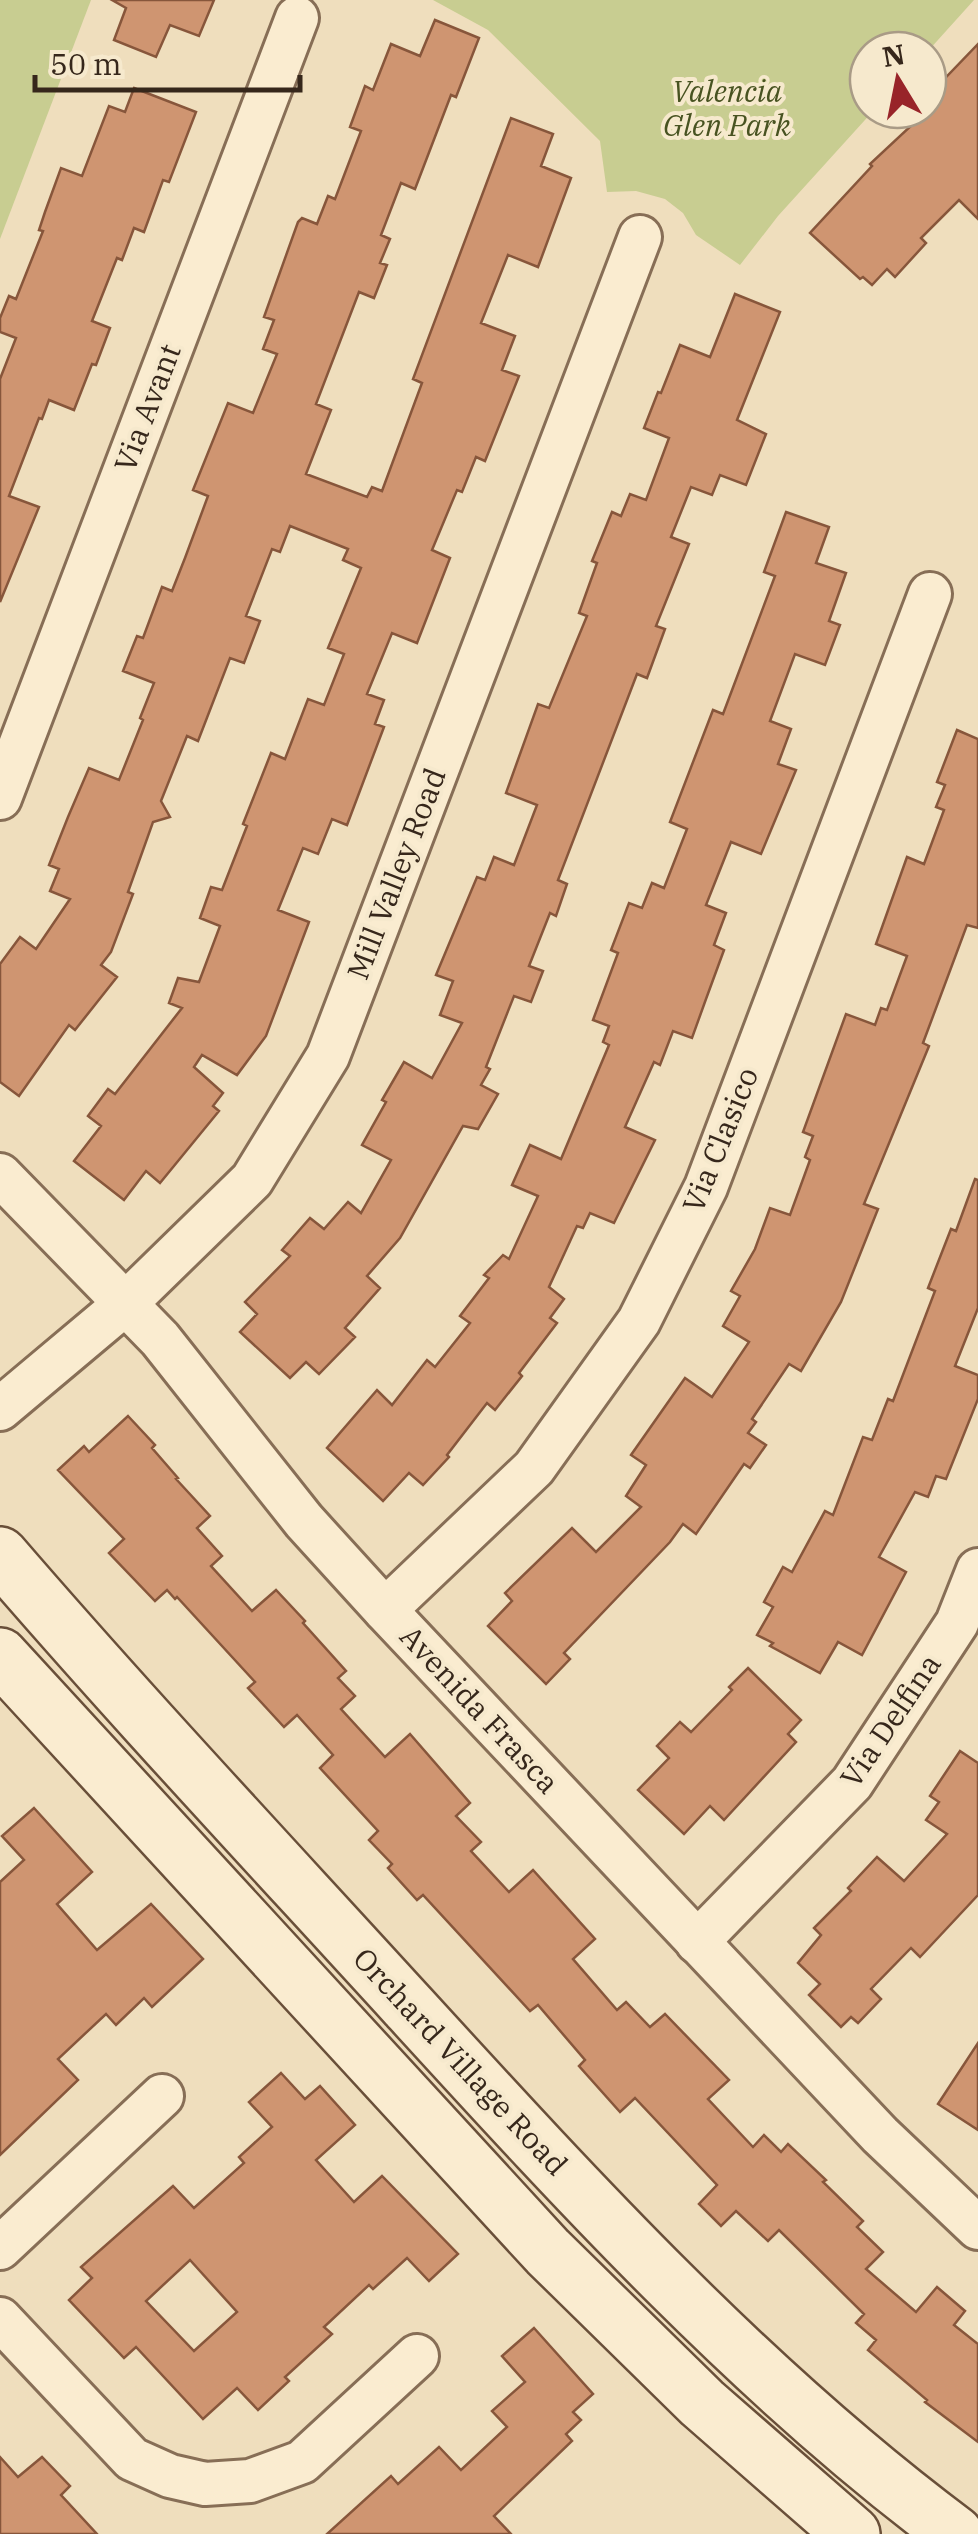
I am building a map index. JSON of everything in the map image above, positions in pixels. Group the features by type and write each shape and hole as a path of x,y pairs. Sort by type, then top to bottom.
{"main road":[{"name":"Orchard Village Road","path":"0,1555 82,1650 511,2118 696,2310 894,2488 955,2534"},
{"name":"Orchard Village Road","path":"0,1656 548,2252 702,2403 852,2534"}],"street":[{"name":"Via Avant","path":"0,798 296,18"},
{"name":"Mill Valley Road","path":"0,1409 124,1304 252,1180 328,1056 640,237"},
{"name":"Via Clasico","path":"385,1610 534,1468 639,1321 706,1187 930,594"},
{"name":"Avenida Frasca","path":"0,1175 160,1339 304,1521 385,1610 880,2135 978,2228"},
{"name":"Via Delfina","path":"697,1942 852,1783 957,1623 978,1570"},
{"path":"0,2248 162,2096"},
{"path":"0,2320 132,2460 170,2476 206,2484 250,2481 302,2462 417,2356"}],"green space":[{"path":"0,0 91,0 0,239"},
{"name":"Valencia Glen Park","path":"433,0 974,0 947,30 848,30 848,130 856,130 778,216 740,265 696,235 683,213 665,199 636,191 607,192 600,141 488,30"}],"building":[{"path":"112,0 214,0 199,36 170,25 156,57 114,40 126,8"},
{"path":"435,20 479,38 456,97 451,95 415,189 401,183 381,235 390,239 380,263 387,265 374,298 359,292 316,404 331,410 306,474 367,497 372,487 382,491 422,383 413,379 511,118 553,134 541,166 571,178 538,267 508,255 481,323 515,336 502,370 519,376 485,461 476,457 462,492 457,490 432,550 450,558 417,643 392,633 367,694 384,700 375,724 384,727 347,825 332,819 318,854 303,848 278,910 309,922 266,1036 237,1075 202,1055 194,1067 223,1093 213,1106 219,1111 160,1183 146,1171 124,1200 74,1161 101,1126 88,1116 108,1089 115,1094 182,1008 169,1003 178,978 199,982 220,926 200,918 211,887 222,890 271,753 285,759 308,699 324,705 344,654 328,648 361,568 343,560 348,549 290,526 280,552 272,549 246,616 260,621 244,663 230,658 198,741 187,736 161,801 170,817 153,822 128,892 133,894 111,952 101,965 117,977 75,1030 69,1025 19,1096 0,1082 0,964 20,937 36,949 70,899 50,891 59,869 49,865 89,768 119,780 154,683 123,671 137,636 143,638 162,587 172,591 185,558 208,496 193,490 228,403 253,413 277,354 263,349 274,320 264,317 298,222 302,218 317,224 328,196 335,199 361,131 350,127 365,86 373,90 391,44 420,56"},
{"path":"978,44 978,219 959,200 921,238 926,243 895,277 887,269 872,285 863,277 860,279 810,233 870,164 907,130 948,130 948,75"},
{"path":"134,88 196,112 169,182 163,180 144,232 134,228 122,260 117,258 92,321 110,328 74,410 49,400 42,419 39,418 9,496 39,507 0,602 0,379 16,338 0,332 0,318 9,296 16,299 43,231 39,230 61,168 82,176 109,106 125,112"},
{"path":"735,294 780,312 737,420 766,434 746,485 720,475 712,495 691,487 671,537 689,544 656,626 665,629 647,678 637,674 558,880 567,884 556,916 550,913 529,966 543,971 531,1002 514,996 486,1067 490,1069 481,1085 498,1094 478,1129 463,1126 400,1238 367,1276 380,1288 345,1328 355,1337 319,1374 306,1362 290,1378 240,1332 257,1314 245,1302 290,1256 282,1250 310,1218 324,1229 348,1202 361,1213 391,1160 362,1145 386,1102 382,1100 404,1062 432,1078 462,1023 440,1015 453,981 436,975 477,877 485,880 494,857 514,865 537,805 506,793 538,704 549,708 587,616 579,613 597,563 592,561 612,512 621,516 630,494 646,500 669,438 644,428 658,392 661,393 680,345 710,357"},
{"path":"786,512 829,527 816,563 846,573 829,621 840,625 825,665 795,654 770,721 791,729 778,764 796,770 761,854 731,842 706,905 726,913 714,945 724,950 692,1038 673,1031 660,1065 654,1062 625,1127 655,1140 614,1223 590,1213 583,1228 577,1226 549,1287 564,1299 550,1318 557,1323 519,1373 522,1376 495,1410 487,1403 449,1457 423,1485 409,1473 383,1501 327,1448 377,1390 392,1405 427,1360 435,1367 470,1323 460,1316 489,1278 484,1275 503,1255 509,1259 538,1196 512,1185 530,1145 561,1159 609,1045 603,1042 609,1026 593,1020 618,953 611,950 629,903 642,908 652,883 664,888 687,829 670,822 713,710 723,714 775,576 764,572"},
{"path":"957,730 978,739 978,928 967,925 923,1043 929,1046 864,1204 878,1209 841,1302 801,1371 789,1364 752,1419 756,1422 748,1433 766,1445 750,1468 744,1464 696,1534 683,1524 564,1653 570,1659 546,1684 488,1626 512,1601 505,1593 572,1528 596,1552 641,1507 626,1496 646,1465 631,1455 685,1378 712,1397 749,1342 723,1326 740,1296 731,1291 755,1249 770,1208 790,1215 810,1160 805,1157 813,1136 803,1132 846,1014 875,1025 881,1008 887,1010 907,956 876,944 907,857 924,864 944,810 936,807 945,785 937,782"},
{"path":"975,1179 978,1308 955,1366 978,1375 978,1399 946,1479 936,1476 928,1497 915,1492 879,1557 906,1572 862,1655 838,1642 820,1673 757,1635 773,1607 764,1602 783,1567 792,1572 825,1511 833,1515 863,1437 872,1440 888,1399 893,1401 935,1291 928,1288 951,1229 956,1231"},
{"path":"128,1416 210,1516 197,1528 222,1556 211,1566 252,1611 276,1590 305,1621 346,1671 338,1678 355,1696 341,1709 385,1757 410,1734 470,1803 456,1816 481,1842 471,1851 509,1892 533,1870 595,1939 573,1959 617,2010 626,2002 650,2027 665,2014 729,2080 708,2099 753,2147 764,2135 781,2152 788,2144 826,2180 823,2182 863,2221 857,2227 883,2252 866,2269 916,2312 937,2287 965,2311 954,2325 978,2344 978,2442 925,2402 868,2350 876,2340 856,2323 864,2314 779,2230 768,2241 736,2211 721,2226 699,2204 717,2185 635,2098 620,2112 579,2066 585,2060 538,2005 530,2011 423,1895 417,1900 388,1868 392,1864 369,1840 378,1831 320,1768 333,1755 297,1715 284,1727 248,1688 255,1682 177,1597 167,1590 155,1601 109,1553 124,1539 58,1470 84,1446 89,1452"},
{"path":"748,1668 801,1720 788,1734 796,1742 724,1820 710,1806 684,1834 638,1790 669,1758 657,1746 680,1722 691,1732"},
{"path":"960,1751 978,1763 978,1895 920,1957 911,1948 871,1989 881,1999 858,2023 851,2017 841,2027 809,1995 820,1984 798,1963 821,1935 814,1928 851,1891 848,1888 877,1857 904,1881 947,1834 926,1820 939,1802 930,1796"},
{"path":"34,1808 92,1872 57,1904 97,1950 151,1904 203,1959 152,2007 144,1998 116,2025 106,2014 58,2059 78,2080 0,2155 0,1882 24,1860 2,1836"},
{"path":"978,2043 978,2130 938,2104"},
{"path":"281,2073 305,2099 320,2086 355,2125 316,2160 354,2202 382,2176 458,2254 429,2281 407,2258 373,2289 369,2285 324,2327 332,2334 285,2377 289,2381 258,2410 237,2388 203,2419 136,2347 124,2358 69,2300 92,2278 81,2267 173,2186 194,2208 244,2163 239,2157 272,2127 249,2102","holes":["190,2260 237,2312 194,2351 146,2301"]},
{"path":"534,2328 593,2394 573,2412 581,2420 566,2434 572,2441 494,2516 511,2534 327,2534 391,2476 398,2484 439,2447 461,2470 507,2427 492,2411 525,2382 502,2356"},
{"path":"0,2457 18,2477 42,2457 70,2486 61,2495 97,2534 0,2534"}]}
